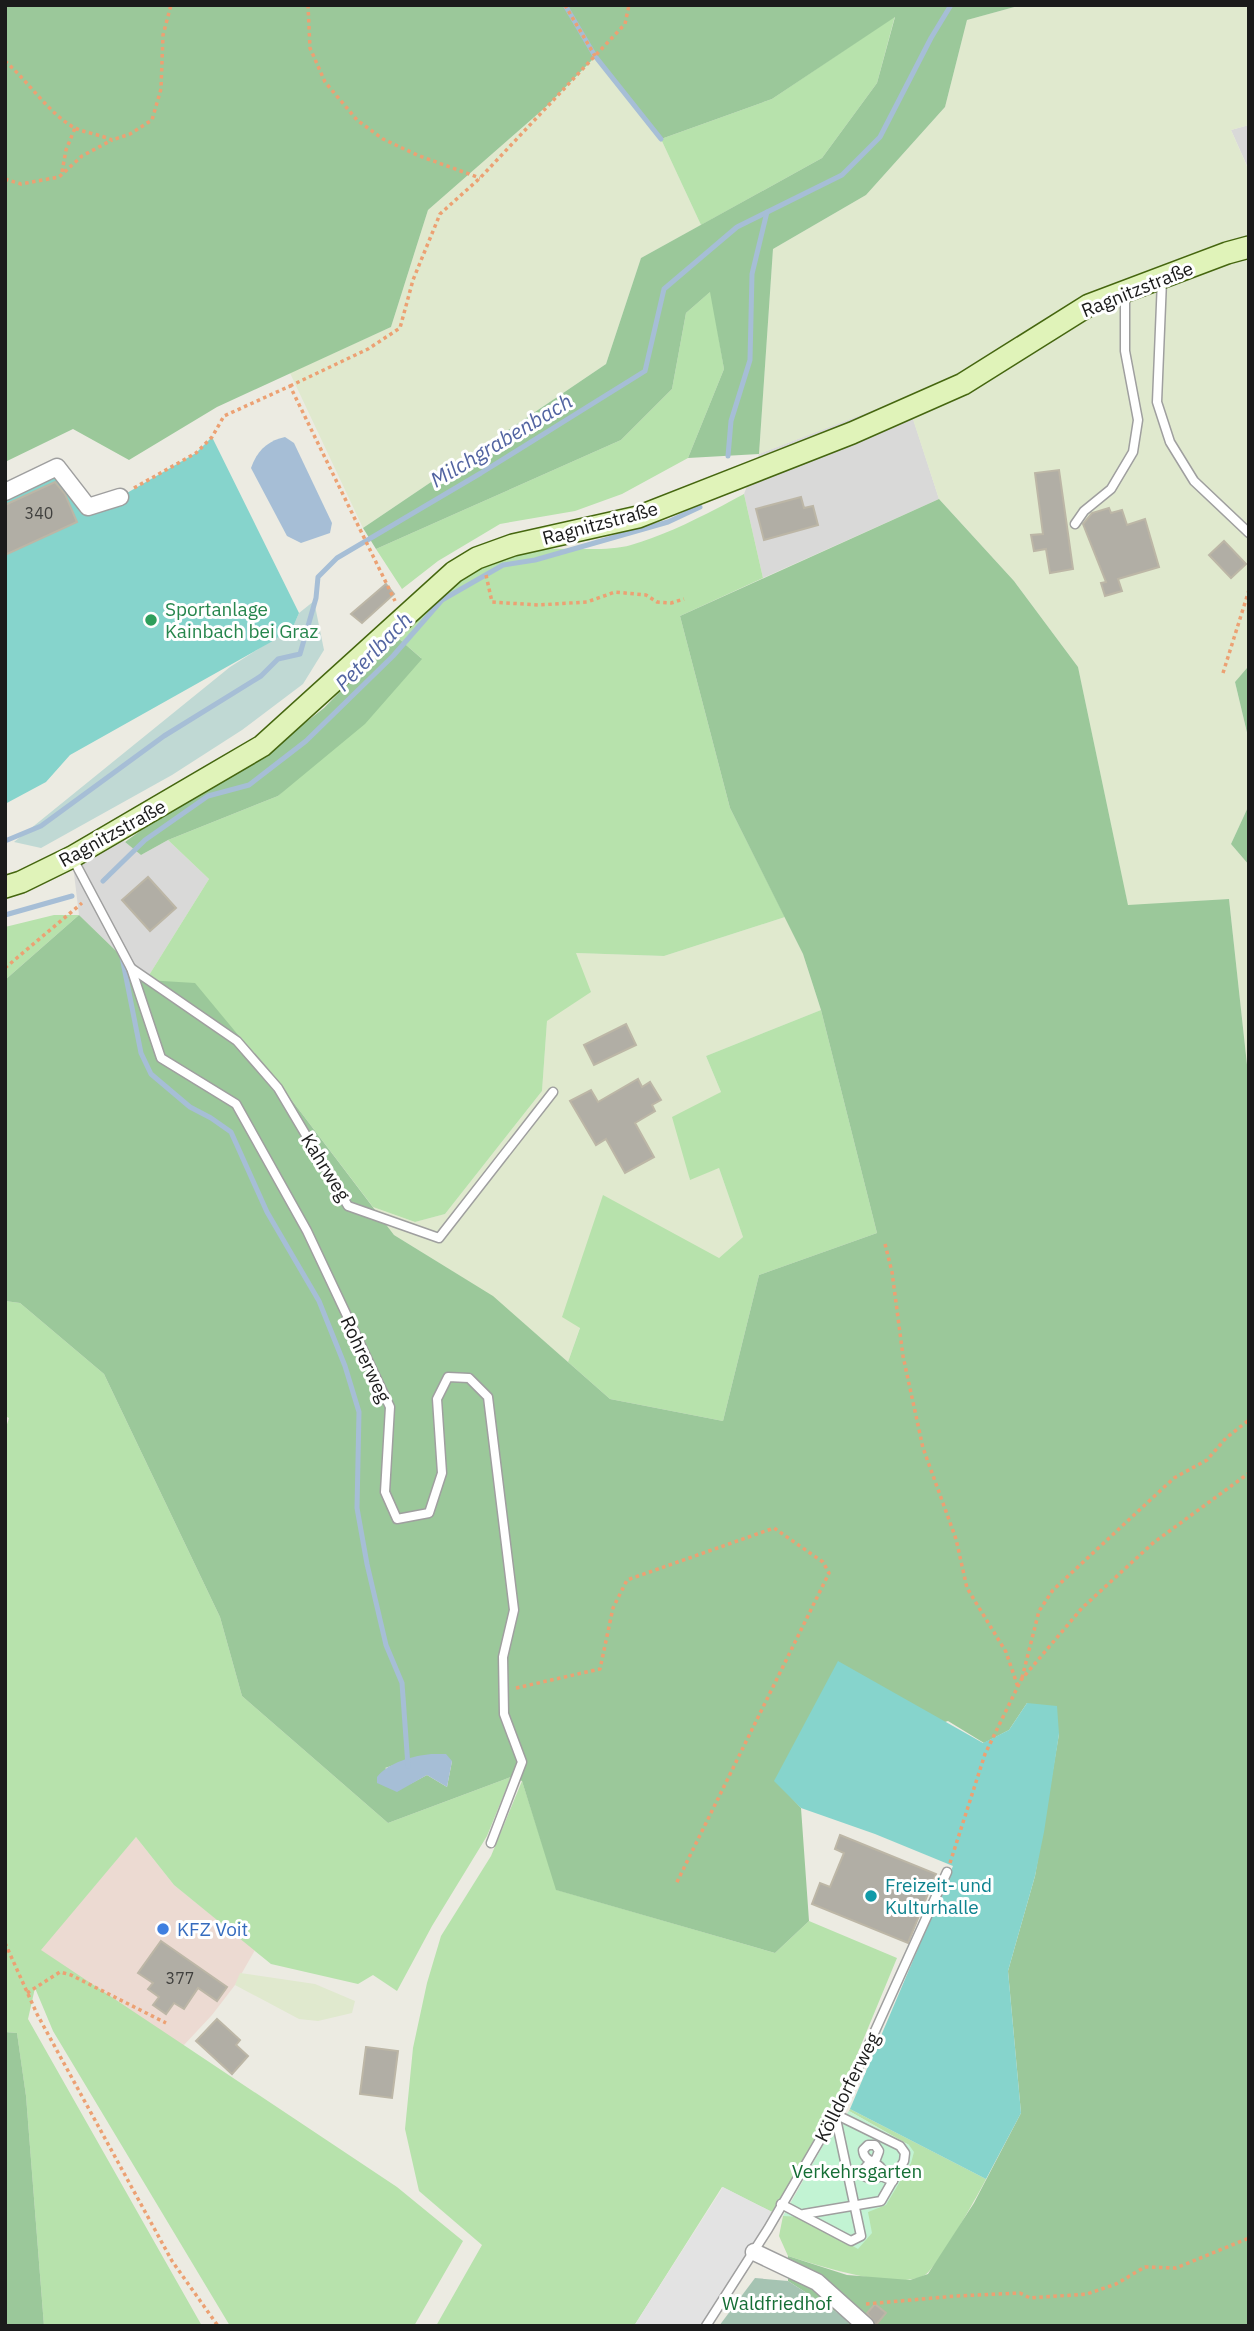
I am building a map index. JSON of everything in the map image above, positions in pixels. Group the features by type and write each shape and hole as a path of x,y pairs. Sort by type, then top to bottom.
{"main road":[{"name":"Ragnitzstraße","path":"5,887 72,857 262,746 454,572 477,558 513,545 638,517 852,433 963,384 1089,305 1249,247"}],"street":[{"path":"5,492 57,467 88,507 120,496"},
{"path":"754,2252 817,2282 866,2326"}],"lane":[{"path":"1162,277 1157,402 1170,442 1194,481 1249,533"},
{"path":"1075,524 1084,511 1111,489 1133,452 1138,420 1125,351 1125,291"},
{"name":"Rohrerweg","path":"72,857 131,968 161,1058 236,1104 307,1231 390,1407 385,1492 397,1519 429,1513 442,1474 437,1399 448,1377 470,1378 488,1396 514,1610 503,1657 504,1714 522,1762 491,1843"},
{"name":"Kahrweg","path":"131,968 237,1041 278,1088 348,1206 439,1238 553,1092"},
{"name":"Kölldorferweg","path":"706,2326 754,2252 841,2106 947,1872"},
{"path":"803,2214 881,2201 904,2161 905,2153 900,2147 835,2114"},
{"path":"781,2204 851,2241 861,2236 835,2114"},
{"path":"881,2176 881,2168 872,2162 865,2168 866,2177 873,2179 881,2176 893,2181"}],"path":[{"path":"5,179 21,184 59,177 82,156 130,134 152,120 162,89 163,35 171,5"},
{"path":"308,5 310,48 325,82 357,120 383,139 417,155 480,178"},
{"path":"565,5 595,56"},
{"path":"120,496 196,453 212,437 224,416 368,349 400,328 414,280 440,214 480,178 625,24 629,5"},
{"path":"5,61 50,107 75,128 95,132 112,140"},
{"path":"61,174 66,150 75,128"},
{"path":"290,386 403,618"},
{"path":"487,577 492,603 538,605 587,602 615,592 646,595 657,602 671,603 684,599"},
{"path":"1223,673 1249,590"},
{"path":"5,968 92,895"},
{"path":"885,1244 894,1286 903,1356 923,1448 953,1527 967,1588 1006,1652 1018,1687"},
{"path":"947,1872 985,1754 1021,1680 1039,1611 1053,1590 1174,1478 1207,1460 1226,1438 1249,1420"},
{"path":"1021,1680 1083,1608 1153,1543 1249,1473"},
{"path":"504,1691 600,1669 613,1608 626,1580 774,1528 823,1562 829,1573 676,1884"},
{"path":"5,1943 27,1993 172,2261 218,2326"},
{"path":"27,1993 60,1972 166,2023"},
{"path":"843,2305 1020,2293 1030,2298 1087,2294 1116,2284 1145,2267 1176,2268 1249,2238"}],"shaded area":[{"path":"1249,125 1249,170 1231,130"},
{"path":"906,397 939,499 763,578 744,494 759,454"},
{"name":"Sportanlage Kainbach bei Graz","path":"212,437 299,613 293,627 70,755 46,782 5,804 5,492 57,467 88,506 120,497 196,453"},
{"path":"285,437 294,443 332,523 330,533 301,543 287,536 251,468 264,448"},
{"path":"314,601 324,650 303,684 242,730 172,775 41,848 14,842 230,667 293,627 299,613"},
{"path":"119,831 125,842 141,855 168,840 209,879 146,980 79,915 72,857"},
{"path":"838,1661 983,1743 1009,1730 1027,1703 1057,1706 1059,1734 1044,1832 1035,1876 1008,1971 1021,2113 986,2179 850,2109 953,1866 801,1808 774,1781"},
{"path":"431,1754 446,1754 452,1761 447,1787 427,1775 397,1792 377,1783 377,1777 395,1764"},
{"path":"136,1837 174,1885 255,1950 235,1985 183,2046 40,1950"},
{"path":"723,2187 776,2214 706,2326 634,2326"}],"green space":[{"path":"5,5 1022,5 967,20 945,107 866,195 773,249 759,454 688,458 724,369 710,292 686,313 672,389 621,440 376,549 363,528 606,364 641,258 822,158 877,83 895,17 772,99 661,139 595,57 548,105 428,210 391,327 217,407 129,460 73,429 5,462"},
{"path":"1022,5 1249,5 1249,125 1231,130 1249,171 1249,666 1235,682 1249,742 1249,805 1231,844 1249,865 1249,1083 1229,899 1128,906 1078,667 1014,581 939,499 906,398 759,454 773,249 866,195 945,107 967,20"},
{"path":"895,16 877,83 822,158 701,225 661,139 772,99"},
{"path":"595,56 661,139 701,225 641,258 606,364 363,528 290,373 391,327 428,210 548,105"},
{"path":"711,291 724,369 688,458 622,494 575,511 500,524 438,561 402,589 376,549 621,440 672,389 686,313"},
{"path":"744,494 763,578 680,616 730,808 785,917 664,956 576,953 591,992 547,1021 542,1091 445,1214 415,1222 373,1207 287,1094 146,980 209,879 168,840 278,796 421,658 397,637 441,595 473,571 509,555 529,550 608,549 631,545 674,529"},
{"path":"939,499 1014,581 1078,667 1128,905 1229,899 1249,1083 1249,2326 849,2326 847,2319 788,2281 788,2256 847,2275 910,2280 928,2274 974,2203 1021,2113 1008,1971 1035,1876 1059,1734 1027,1703 1009,1730 984,1743 948,1721 775,1780 801,1808 809,1921 775,1953 556,1890 522,1781 511,1777 388,1823 242,1696 220,1617 104,1374 20,1303 5,1301 5,980 79,915 146,980 195,983 287,1094 394,1235 493,1296 610,1399 723,1421 759,1275 877,1233 821,1010 803,954 730,808 680,616","holes":["452,1761 447,1787 427,1775 410,1784 385,1768 397,1764"]},
{"path":"397,637 422,659 365,724 278,796 168,840 141,855 125,842 173,807 273,748 324,708"},
{"path":"1249,668 1249,741 1235,682"},
{"path":"1249,805 1249,865 1231,844"},
{"path":"54,915 79,915 5,980 5,927"},
{"path":"785,917 803,954 821,1010 706,1056 721,1092 689,1179 719,1168 743,1237 719,1258 562,1316 580,1327 568,1362 492,1296 394,1235 373,1207 415,1222 445,1214 542,1091 547,1021 576,953 664,956"},
{"path":"821,1010 877,1233 759,1275 723,1421 610,1399 568,1362 580,1328 562,1317 603,1195 719,1258 743,1237 719,1168 690,1180 672,1117 721,1092 706,1056"},
{"path":"5,1301 20,1303 104,1374 220,1617 242,1696 388,1823 511,1777 487,1836 432,1926 397,1991 373,1975 358,1984 271,1964 174,1885 136,1837 41,1950 397,2187 463,2241 414,2326 230,2326 53,2031 35,1988 28,2019 202,2326 44,2326 26,2096 17,2033 5,2032 5,1431 9,1418 5,1416"},
{"path":"522,1781 557,1890 775,1953 809,1921 897,1958 837,2103 772,2212 722,2187 634,2326 436,2326 482,2245 419,2191 405,2129 413,2048 427,1983 441,1936 491,1856"},
{"path":"240,1973 315,1984 355,2001 352,2013 318,2021 299,2019 235,1985"},
{"path":"5,2032 17,2033 26,2096 44,2326 5,2326"},
{"path":"850,2109 986,2179 947,2246 925,2275 912,2279 877,2279 788,2256 779,2236 783,2216 868,2212 909,2145 849,2111"},
{"name":"Verkehrsgarten","path":"849,2111 909,2145 914,2152 911,2163 886,2205 868,2212 872,2233 858,2249 802,2217 783,2216 825,2142"},
{"name":"Waldfriedhof","path":"755,2278 788,2281 847,2319 849,2326 719,2326"}],"building":[{"path":"1059,470 1073,569 1050,573 1046,549 1034,551 1031,535 1043,534 1035,473"},
{"path":"55,482 65,494 77,522 5,555 5,505"},
{"path":"801,497 804,508 813,506 818,525 764,540 756,509"},
{"path":"1109,508 1111,513 1122,510 1127,525 1145,519 1159,567 1118,579 1122,591 1105,596 1101,583 1106,582 1083,524 1092,513"},
{"path":"1224,541 1246,564 1231,578 1209,555"},
{"path":"386,584 394,594 362,623 351,614"},
{"path":"148,877 176,908 150,931 122,900"},
{"path":"626,1024 636,1045 594,1065 584,1045"},
{"path":"638,1079 642,1087 650,1082 661,1100 652,1105 655,1111 635,1123 654,1157 625,1173 606,1139 596,1145 570,1101 591,1090 598,1102"},
{"name":"Freizeit- und Kulturhalle","path":"840,1835 936,1874 908,1943 812,1904 820,1883 830,1887 844,1853 835,1849"},
{"path":"161,1941 227,1987 217,2001 198,1988 184,2009 174,2003 166,2014 153,2005 159,1997 148,1989 153,1983 138,1973"},
{"path":"217,2019 240,2040 236,2045 248,2056 232,2074 196,2041"},
{"path":"366,2047 398,2051 392,2098 360,2094"},
{"path":"875,2304 886,2313 876,2325 867,2313"}],"waterway":[{"path":"565,5 595,56 661,139"},
{"name":"Milchgrabenbach","path":"5,841 41,826 164,736 261,676 278,659 300,654 316,598 318,577 337,558 645,371 664,289 737,227 842,175 880,137 951,5"},
{"name":"Peterlbach","path":"728,456 731,421 750,360 752,274 767,212"},
{"name":"Peterlbach","path":"103,881 145,840 208,796 249,785 306,741 393,656 442,600 503,565 535,560 668,522 700,507"},
{"name":"Peterlbach","path":"5,915 72,896"},
{"path":"122,957 141,1053 151,1074 190,1107 231,1132 267,1212 319,1301 345,1366 359,1412 357,1508 386,1645 402,1683 408,1766"}],"place":[{"name":"Sportanlage Kainbach bei Graz","path":"151,620"},
{"name":"Freizeit- und Kulturhalle","path":"871,1896"},
{"name":"KFZ Voit","path":"163,1929"}]}
